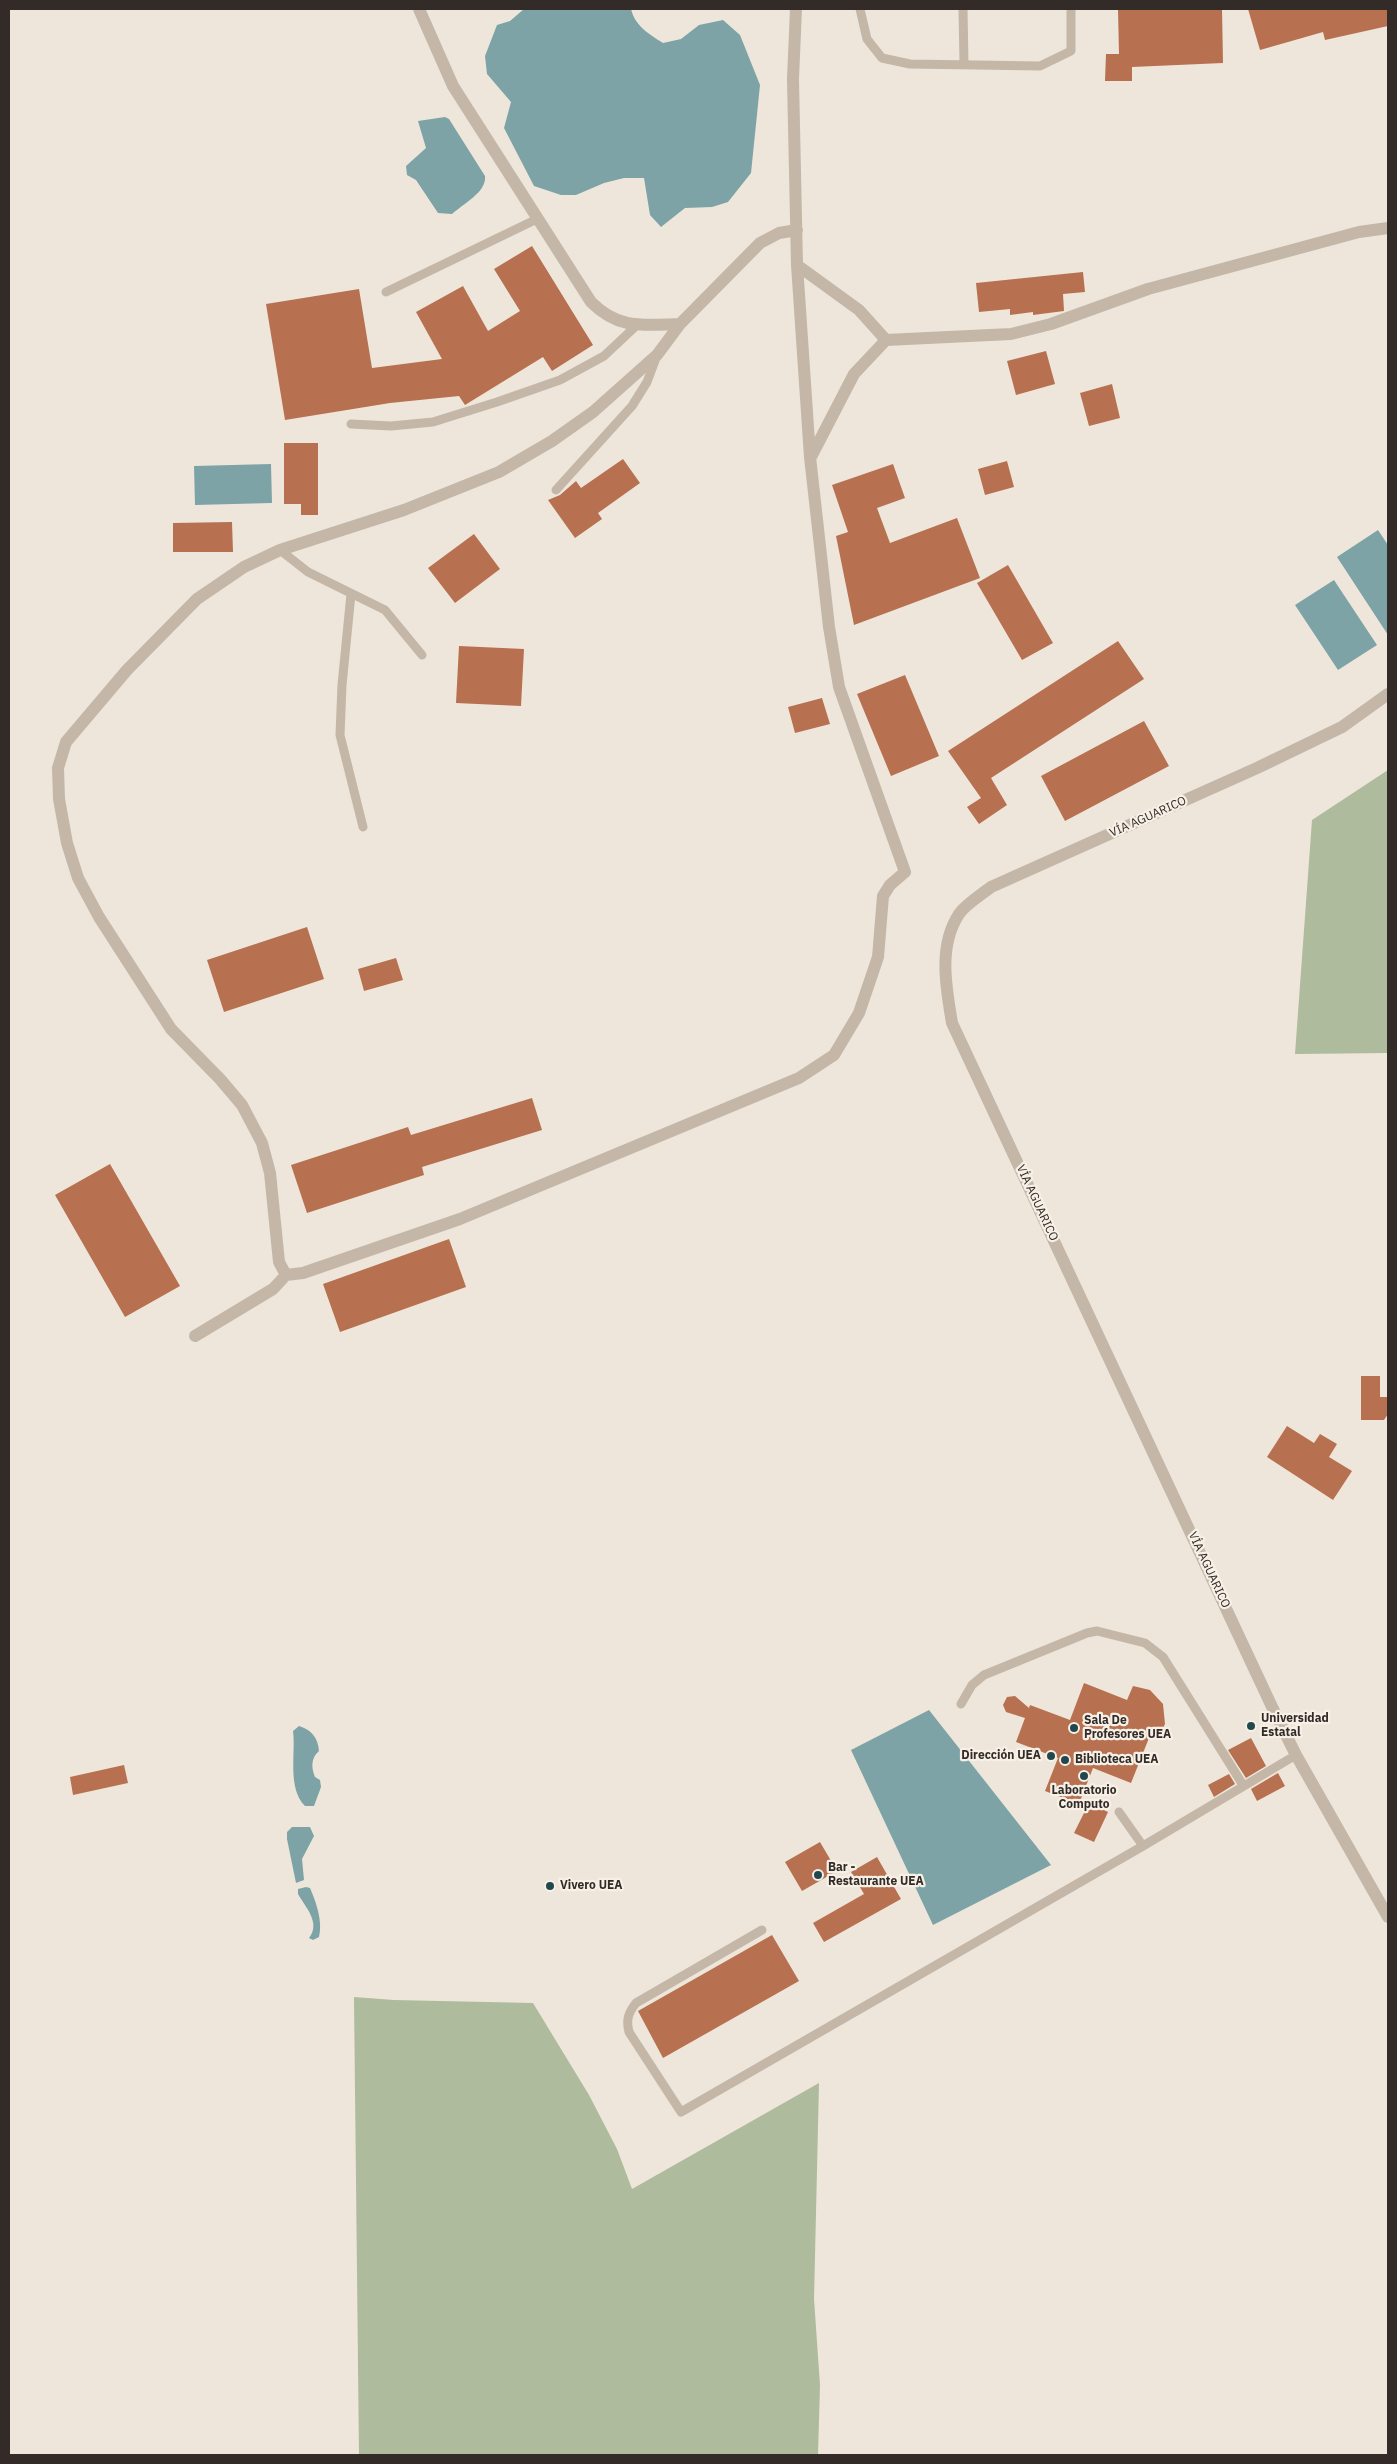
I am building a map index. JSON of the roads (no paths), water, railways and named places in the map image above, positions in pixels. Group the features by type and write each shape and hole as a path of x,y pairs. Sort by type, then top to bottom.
{"street":[{"path":"420,9 453,86 591,302 604,315 637,325 680,324"},
{"path":"194,1336 274,1288 286,1274 303,1272 460,1219 800,1078 834,1055 859,1013 878,957 883,896 890,885 905,872 839,687 829,627 810,457 797,265 793,79 796,9"},
{"path":"810,457 854,374 886,340 1011,334 1051,324 1156,286 1360,232 1388,228"},
{"path":"286,1274 279,1262 270,1173 262,1143 242,1105 220,1079 171,1029 99,917 78,878 67,844 58,799 58,768 66,742 126,670 197,599 244,567 280,550 404,510 499,472 552,441 594,412 657,356 680,324 760,243 778,233 797,230"},
{"path":"797,265 859,310 886,340"},
{"name":"VÍA AGUARICO","path":"1388,694 1342,727 1257,768 991,887 960,913 947,941 945,982 952,1022 1296,1755 1388,1917"}],"lane":[{"path":"860,9 867,39 882,58 910,64 1040,66 1071,51 1071,9"},
{"path":"963,9 964,64"},
{"path":"386,292 537,219"},
{"path":"351,424 391,426 433,422 497,402 560,380 604,356 637,325"},
{"path":"556,490 632,406 647,382 657,356"},
{"path":"280,550 308,572 385,610 422,655"},
{"path":"351,594 342,685 340,735 364,827"},
{"path":"961,1704 972,1685 984,1675 1087,1633 1097,1631 1137,1640 1152,1647 1163,1657 1243,1785"},
{"path":"762,1930 636,2003 630,2010 628,2018 629,2032 681,2112 1144,1846 1296,1755"},
{"path":"1119,1812 1144,1846"}],"water":[{"path":"524,9 631,9 639,25 663,43 681,39 699,25 723,20 740,35 760,85 751,173 728,202 712,207 685,208 661,227 650,215 644,178 624,178 604,183 576,195 561,195 534,186 504,128 511,102 487,74 485,56 497,25 510,21"},
{"path":"445,117 449,119 485,176 485,182 478,192 452,214 438,213 416,180 407,175 406,166 426,148 418,121"},
{"path":"271,464 272,503 195,505 194,466"},
{"path":"1378,530 1388,545 1388,635 1337,557"},
{"path":"1334,580 1377,645 1338,670 1295,605"},
{"path":"929,1710 1051,1865 933,1925 851,1750"},
{"path":"299,1726 311,1732 316,1738 319,1751 314,1757 312,1766 315,1777 320,1780 321,1787 314,1806 305,1806 299,1799 294,1780 293,1731"},
{"path":"292,1827 310,1827 314,1836 302,1859 304,1880 296,1883 287,1839 287,1832"},
{"path":"310,1888 317,1905 319,1918 319,1937 313,1940 309,1938 312,1932 313,1921 298,1894 298,1889"}],"place":[{"name":"Universidad Estatal","path":"1251,1726"},
{"name":"Sala De Profesores UEA","path":"1074,1728"},
{"name":"Dirección UEA","path":"1051,1756"},
{"name":"Biblioteca UEA","path":"1065,1760"},
{"name":"Laboratorio Computo","path":"1084,1776"},
{"name":"Bar - Restaurante UEA","path":"818,1875"},
{"name":"Vivero UEA","path":"550,1886"}]}
